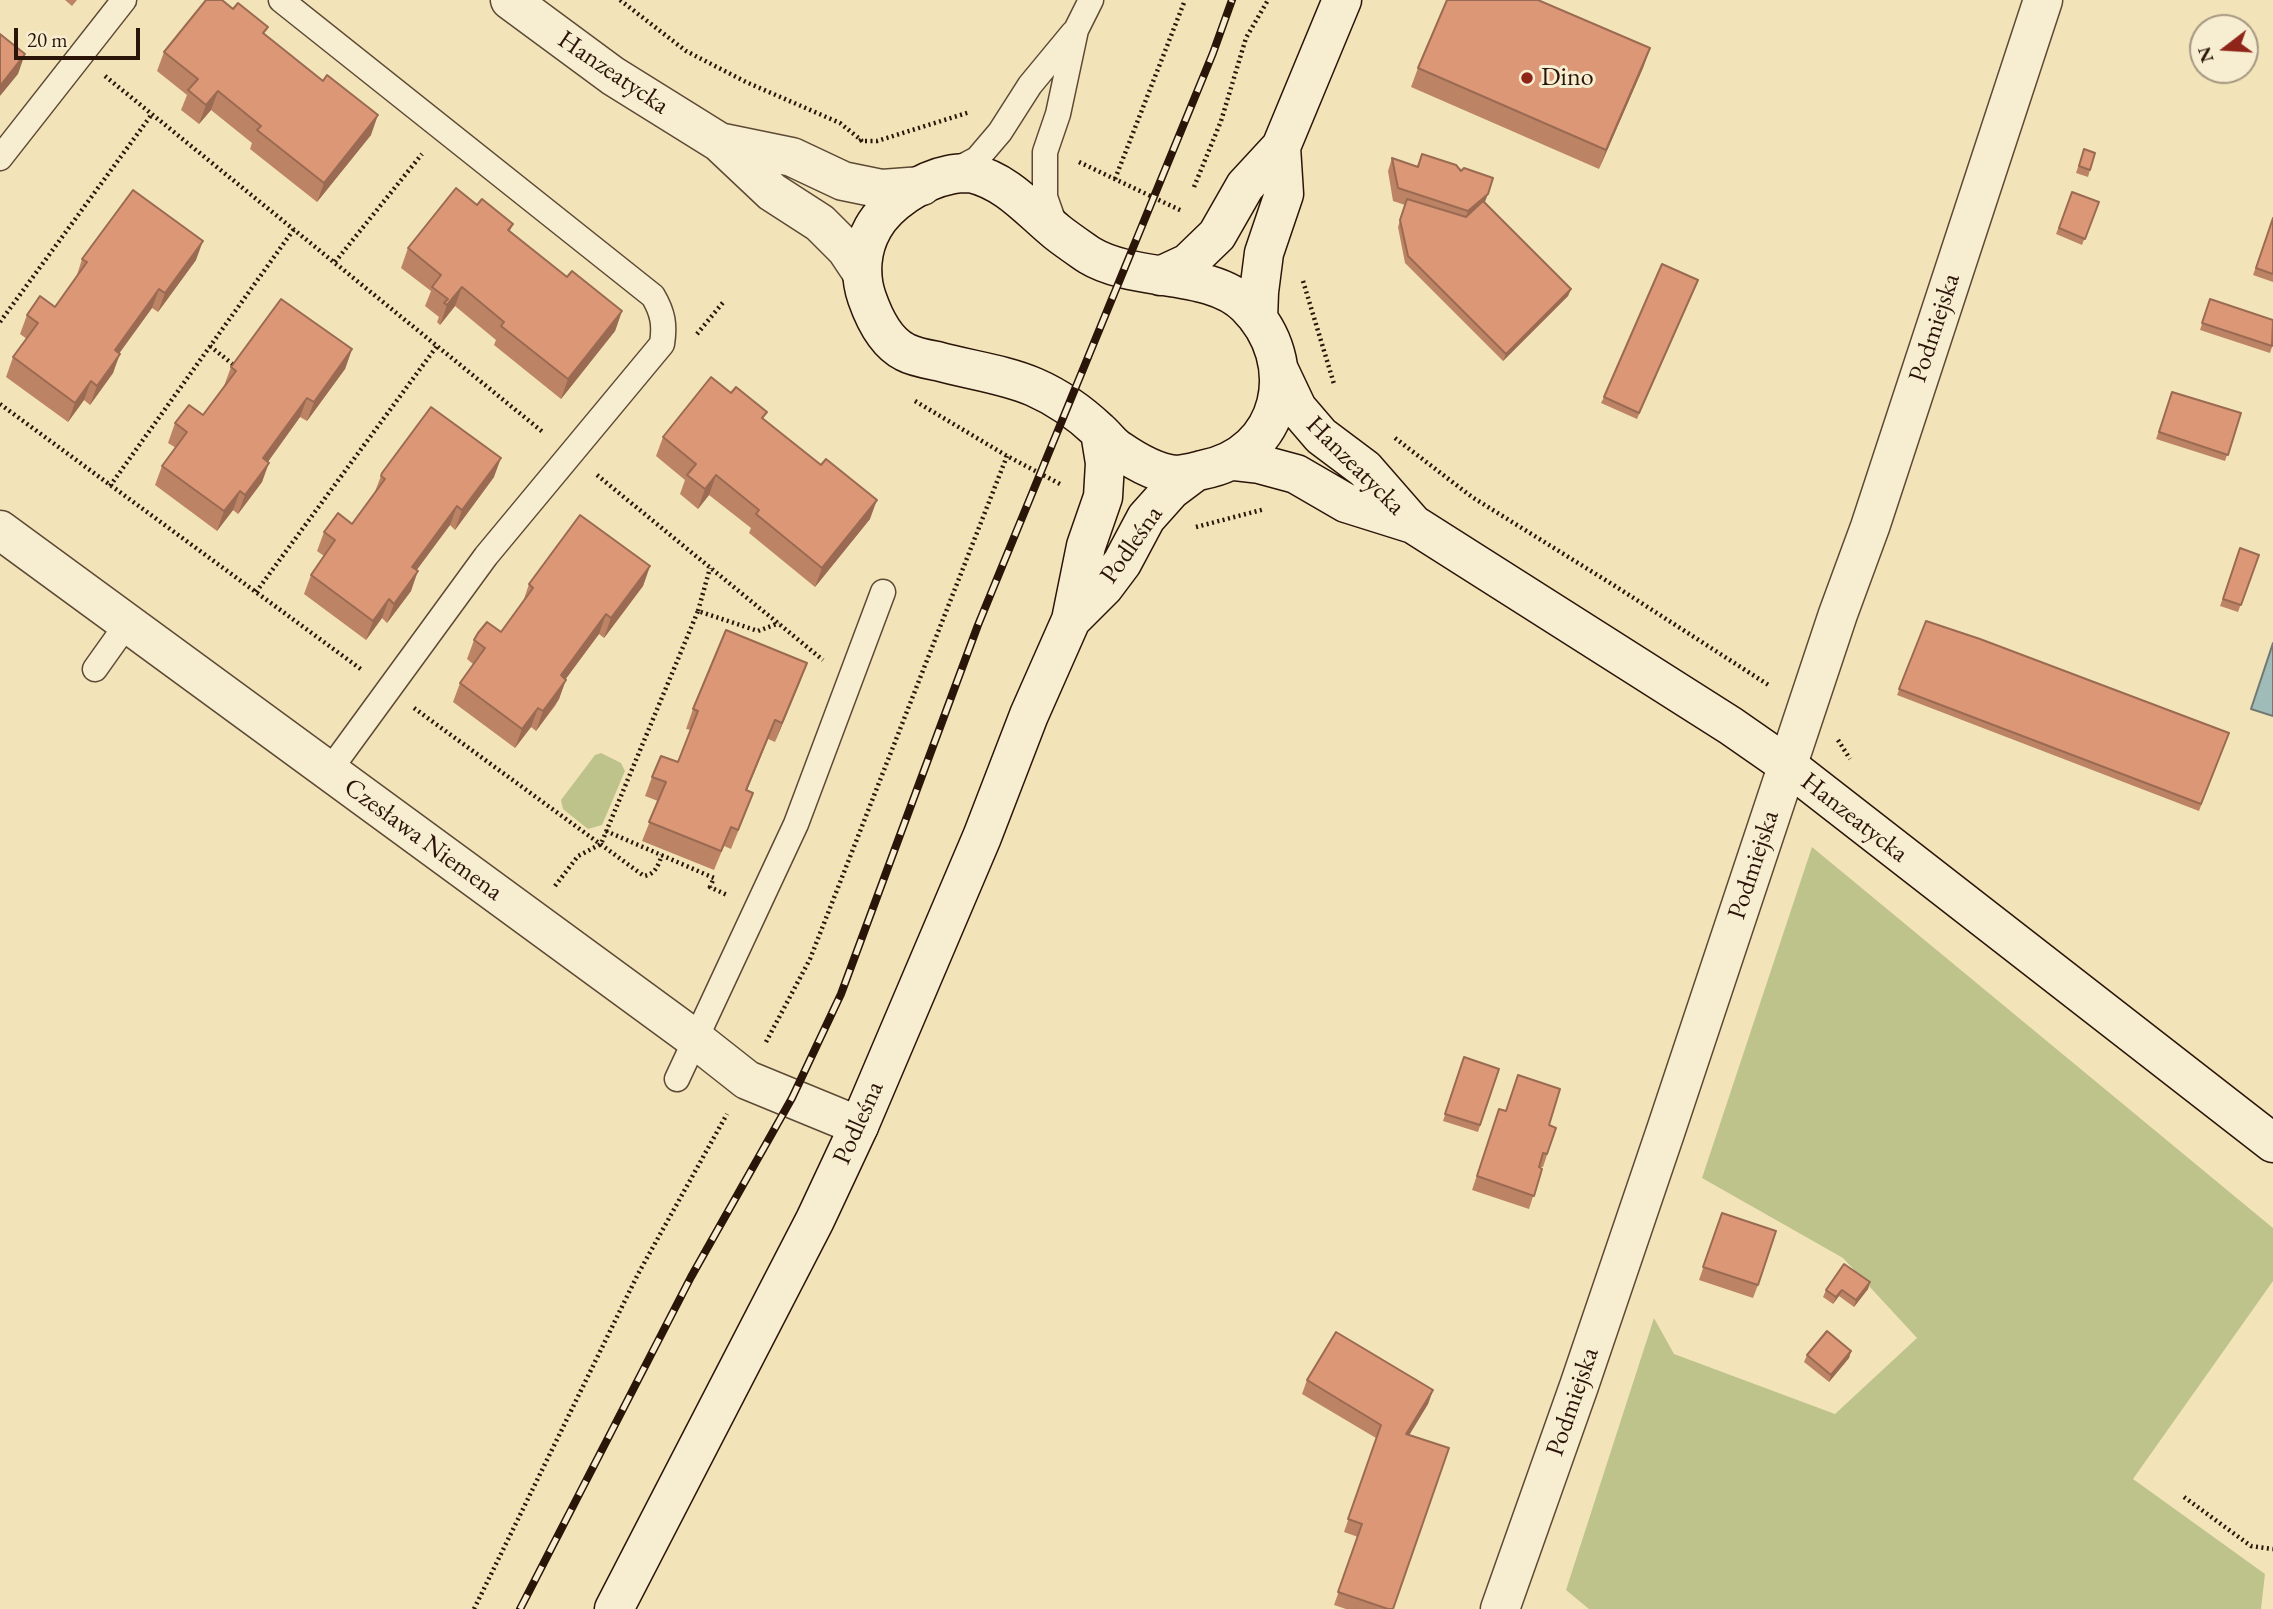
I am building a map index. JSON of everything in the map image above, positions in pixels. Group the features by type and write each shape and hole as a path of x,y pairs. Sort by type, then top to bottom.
{"street":[{"name":"Hanzeatycka","path":"510,0 613,76 719,142 772,192 820,223 846,249 862,273"},
{"path":"1160,276 1188,263 1221,229 1245,186 1281,147 1342,0"},
{"name":"Podmiejska","path":"1500,1609 1579,1387 1838,614 1870,527 2036,2"},
{"name":"Hanzeatycka","path":"719,142 792,157 843,181 882,189 971,173 989,177 1014,193 1058,233 1092,256 1132,271 1208,285 1245,303 1258,318"},
{"path":"935,180 885,210 874,226 863,253 862,273 866,294 874,318 882,330 904,352 1034,387 1078,414 1114,447 1154,469 1175,475 1214,468 1233,461 1251,448 1264,432 1274,412 1279,393 1279,370 1268,335 1258,318 1266,248 1284,194 1281,147"},
{"name":"Hanzeatycka","path":"1279,370 1297,408 1321,436 1365,469 1413,524"},
{"name":"Podleśna","path":"614,1609 815,1220 859,1126 982,837 1029,715 1071,620 1086,546 1103,498 1105,463 1100,432"},
{"name":"Hanzeatycka","path":"1233,461 1259,464 1296,474 1346,503 1413,524 1731,726 1787,765 2273,1143"},
{"name":"Podleśna","path":"1071,620 1104,587 1122,563 1146,517 1171,490 1195,472"},
{"name":"Czesława Niemena","path":"0,530 695,1039 747,1080 859,1126"}],"lane":[{"path":"0,158 124,0"},
{"path":"281,0 653,296 662,312 665,327 662,344 486,556 329,771"},
{"path":"935,180 976,159 1004,126 1030,85 1076,30 1091,0"},
{"path":"1058,233 1045,197 1044,173 1047,146 1058,114 1076,30"},
{"path":"677,1079 796,824 883,592"},
{"path":"96,669 127,624"}],"path":[{"path":"1115,179 1185,0"},
{"path":"1192,192 1221,121 1246,38 1268,0"},
{"path":"80,56 554,441"},
{"path":"861,140 877,141 975,111 1004,126"},
{"path":"0,322 152,114"},
{"path":"335,262 442,129"},
{"path":"1047,146 1221,229"},
{"path":"110,486 294,229"},
{"path":"1266,248 1292,259 1299,268 1336,392"},
{"path":"256,592 437,345"},
{"path":"210,346 236,367"},
{"path":"0,404 644,876 656,870 662,855"},
{"path":"588,468 824,661 854,671"},
{"path":"554,887 578,856 601,844 698,611 710,568"},
{"path":"698,611 758,631 779,624"},
{"path":"822,673 824,661"},
{"path":"606,831 714,878 710,887 734,898"},
{"path":"2184,1497 2251,1546 2273,1549"}],"green space":[{"path":"601,753 621,763 625,771 602,825 588,829 563,809 561,800 595,755"},
{"path":"1812,847 2273,1228 2273,1281 2133,1479 2265,1574 2261,1609 1589,1609 1566,1590 1654,1318 1674,1354 1835,1414 1917,1338 1843,1258 1702,1178"}],"water":[{"path":"2273,643 2273,716 2251,709"}],"building":[{"path":"206,0 222,0 233,9 238,3 268,27 263,33 323,81 327,75 378,115 324,183 257,130 261,126 218,91 206,105 188,90 198,79 164,52"},
{"name":"Dino","path":"1447,0 1538,0 1650,48 1606,150 1418,68"},
{"path":"0,34 25,54 0,86"},
{"path":"2084,149 2095,153 2090,170 2079,166"},
{"path":"1422,154 1456,165 1461,171 1464,168 1493,178 1488,194 1468,211 1398,188 1392,158 1418,167"},
{"path":"456,188 477,205 482,199 513,224 508,230 567,277 572,271 622,311 568,379 501,326 504,322 462,287 447,305 444,303 448,299 432,287 441,275 408,248"},
{"path":"133,190 203,241 165,293 159,289 115,350 120,354 97,386 91,381 75,403 13,357 38,323 27,315 40,296 55,307 87,262 82,259"},
{"path":"2072,192 2099,202 2085,239 2059,228"},
{"path":"1407,199 1466,217 1483,201 1571,289 1506,354 1408,256 1400,220"},
{"path":"2273,218 2273,274 2256,268"},
{"path":"1662,264 1698,280 1639,413 1604,397"},
{"path":"281,299 352,349 314,402 307,398 263,458 269,463 245,495 240,491 224,511 162,466 187,432 175,423 189,405 203,415 236,371 231,367"},
{"path":"2210,299 2273,320 2272,346 2202,323"},
{"path":"711,377 731,393 736,387 767,412 762,418 821,465 826,459 877,500 822,568 756,514 759,510 716,475 705,489 687,475 696,464 663,437"},
{"path":"2172,392 2241,413 2228,455 2159,432"},
{"path":"431,407 501,458 462,510 457,506 412,567 418,571 394,604 389,599 373,621 311,575 335,540 324,532 338,513 352,524 385,479 381,476 382,473"},
{"path":"580,515 650,566 611,618 606,614 561,675 566,680 543,711 538,708 522,729 460,683 485,648 474,640 478,633 487,622 501,632 533,588 529,584"},
{"path":"2240,548 2259,555 2241,605 2223,599"},
{"path":"1926,621 2229,733 2201,804 1899,689"},
{"path":"726,630 807,663 782,723 775,720 746,790 753,793 738,830 731,827 721,851 649,822 666,782 652,777 661,756 678,762 698,711 693,709"},
{"path":"1464,1057 1499,1069 1480,1125 1445,1114"},
{"path":"1518,1075 1560,1089 1549,1125 1556,1128 1547,1154 1543,1153 1539,1167 1542,1169 1534,1196 1477,1176 1499,1109 1506,1111"},
{"path":"1722,1213 1776,1231 1758,1285 1703,1267"},
{"path":"1844,1264 1870,1282 1856,1300 1842,1290 1836,1297 1826,1290"},
{"path":"1827,1331 1851,1351 1831,1375 1807,1355"},
{"path":"1336,1332 1433,1390 1406,1434 1449,1448 1393,1609 1338,1592 1362,1524 1348,1519 1381,1425 1307,1380"}],"railway":[{"path":"520,1609 691,1277 792,1098 841,994 978,625 1213,53 1232,0"}],"place":[{"name":"Dino","path":"1527,78"}]}
